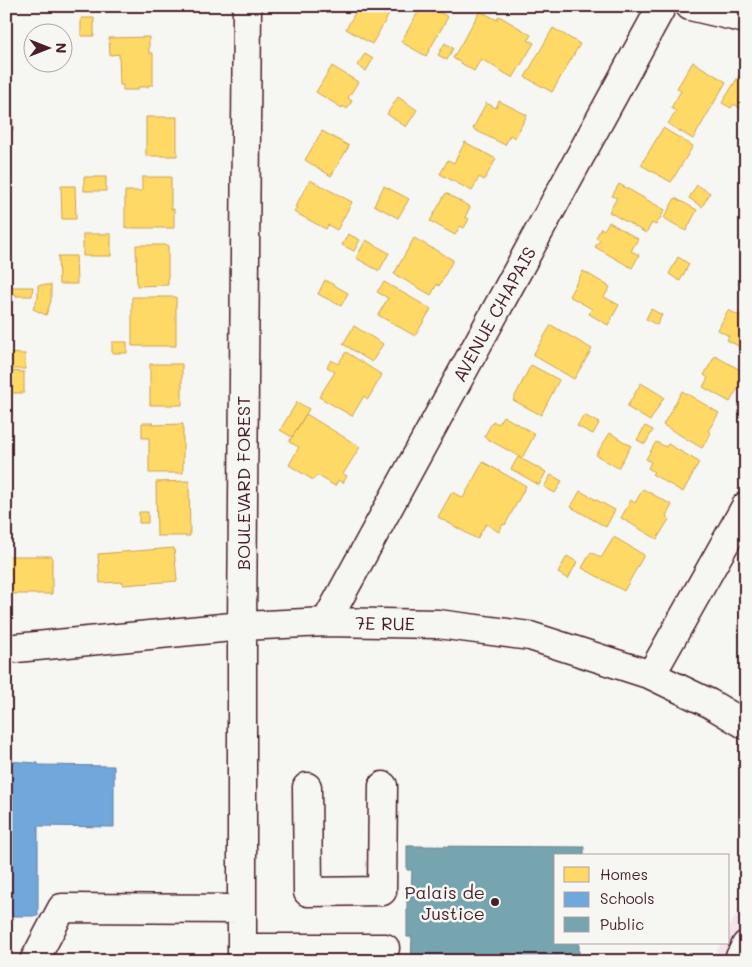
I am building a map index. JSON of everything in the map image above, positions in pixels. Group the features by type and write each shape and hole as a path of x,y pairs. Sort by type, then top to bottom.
{"street":[{"name":"BOULEVARD FOREST","path":"242,954 242,626 247,6"},
{"name":"AVENUE CHAPAIS","path":"326,622 662,6"},
{"path":"690,6 746,19"},
{"path":"651,675 746,506"},
{"name":"7E RUE","path":"6,649 242,626 326,622 438,624 530,636 651,675 709,703 746,725"},
{"path":"307,787 308,892 382,891 383,786"},
{"path":"34,961 62,908 242,909"},
{"path":"738,961 746,945"},
{"path":"242,954 385,948"}],"shaded area":[{"path":"746,897 746,961 711,961 720,944 730,944 730,925"}],"building: Homes":[{"path":"359,6 390,6 392,9 372,44 346,29"},
{"path":"421,7 432,13 434,9 448,17 426,56 401,42"},
{"path":"480,11 497,20 499,16 531,35 528,40 534,43 513,78 481,59 474,71 453,58"},
{"path":"81,18 94,18 94,36 81,36"},
{"path":"553,28 580,44 552,92 525,77"},
{"path":"149,37 149,53 153,53 153,85 138,87 138,90 123,90 123,85 120,85 119,54 110,55 109,38"},
{"path":"445,43 453,48 447,60 438,55"},
{"path":"365,54 373,59 366,71 357,65"},
{"path":"693,62 726,82 693,139 668,124 676,111 671,108 681,91 677,88"},
{"path":"332,66 358,82 348,98 352,101 347,109 343,106 342,108 316,92"},
{"path":"745,66 746,112 734,104 731,108 722,103"},
{"path":"398,97 417,110 406,127 387,114"},
{"path":"499,101 527,115 515,138 510,135 505,145 473,129 486,103 496,108"},
{"path":"6,110 13,110 13,130 6,130"},
{"path":"146,117 177,117 177,156 146,156"},
{"path":"663,128 693,146 671,182 641,165"},
{"path":"322,131 349,146 331,176 305,160"},
{"path":"465,142 496,159 484,180 479,177 472,191 440,174 448,160 454,163"},
{"path":"84,177 106,177 106,191 84,191"},
{"path":"142,177 171,177 171,209 174,209 174,228 125,228 125,191 142,191"},
{"path":"310,180 352,202 337,230 328,225 326,229 294,212"},
{"path":"619,184 665,210 656,225 652,223 646,233 609,212 617,198 612,196"},
{"path":"697,185 710,193 702,207 689,198"},
{"path":"61,186 75,186 76,219 62,219"},
{"path":"384,186 409,199 398,218 374,205"},
{"path":"446,193 470,207 465,217 469,219 464,228 460,226 455,235 430,221"},
{"path":"675,198 697,210 686,231 664,218"},
{"path":"609,222 638,239 631,251 639,255 632,268 595,247 600,240 596,238 601,228 604,230"},
{"path":"83,234 111,234 111,256 83,256"},
{"path":"348,234 360,240 354,251 342,245"},
{"path":"414,238 453,260 439,286 437,284 431,295 394,274"},
{"path":"366,240 389,253 379,271 356,258"},
{"path":"136,245 168,245 168,285 137,286"},
{"path":"58,256 76,256 77,284 59,284"},
{"path":"678,257 689,264 680,281 669,274"},
{"path":"583,271 610,287 604,297 619,305 608,325 589,314 592,309 569,296"},
{"path":"325,280 348,293 341,306 318,294"},
{"path":"384,282 431,309 415,336 378,315 388,298 377,292"},
{"path":"38,285 51,285 51,301 46,315 33,309 38,297"},
{"path":"6,287 33,287 32,296 6,294"},
{"path":"132,297 176,297 176,346 132,346"},
{"path":"745,307 746,350 727,340 729,336 718,330 728,310 740,316"},
{"path":"651,309 662,315 657,325 646,319"},
{"path":"551,325 592,349 574,379 533,355"},
{"path":"354,326 383,344 372,362 343,344"},
{"path":"112,342 127,342 127,353 112,353"},
{"path":"346,352 382,375 368,399 364,396 352,416 319,397 335,372 327,367 331,360 338,364"},
{"path":"7,353 25,354 25,369 7,369"},
{"path":"715,356 746,373 730,402 703,387 708,378 704,375"},
{"path":"150,364 182,364 182,405 150,405"},
{"path":"531,365 559,380 541,415 513,400"},
{"path":"6,371 24,372 24,393 6,393"},
{"path":"641,383 664,397 650,421 627,407"},
{"path":"682,391 719,413 708,431 711,433 702,448 663,425"},
{"path":"297,402 309,409 292,437 280,430"},
{"path":"306,414 360,447 343,474 347,476 343,483 338,480 335,486 317,475 313,480 289,465 299,447 289,442"},
{"path":"584,415 599,423 593,434 577,426"},
{"path":"503,416 535,434 522,458 484,437 493,421 498,424"},
{"path":"142,423 153,423 153,425 183,424 183,473 149,473 149,438 142,438"},
{"path":"645,426 653,430 645,444 637,440"},
{"path":"610,433 631,446 618,468 596,455"},
{"path":"656,442 666,447 668,444 699,462 683,492 652,474 654,472 648,468 651,462 646,459"},
{"path":"518,457 546,472 539,485 511,469"},
{"path":"483,462 526,486 505,525 503,524 499,532 486,524 477,539 438,517 452,492 463,498"},
{"path":"551,475 562,481 555,493 544,487"},
{"path":"189,481 190,536 157,536 156,482"},
{"path":"643,489 672,505 666,516 669,519 657,539 621,518 631,500 635,503"},
{"path":"580,491 615,510 606,527 571,507"},
{"path":"139,512 148,512 148,523 139,523"},
{"path":"614,537 644,555 624,591 582,568 591,552 601,558"},
{"path":"174,548 177,581 123,585 123,582 100,583 98,554"},
{"path":"6,556 52,556 52,594 6,594"},
{"path":"567,556 577,562 568,579 558,573"}],"building: Schools":[{"path":"6,761 38,763 38,765 114,766 114,827 38,826 38,916 6,916"}],"building: Public":[{"path":"407,846 584,847 584,854 554,854 554,944 579,944 579,961 411,961 412,937 407,937 407,898 411,898 412,870 407,870"}],"place":[{"name":"Palais de Justice","path":"495,902"}]}
